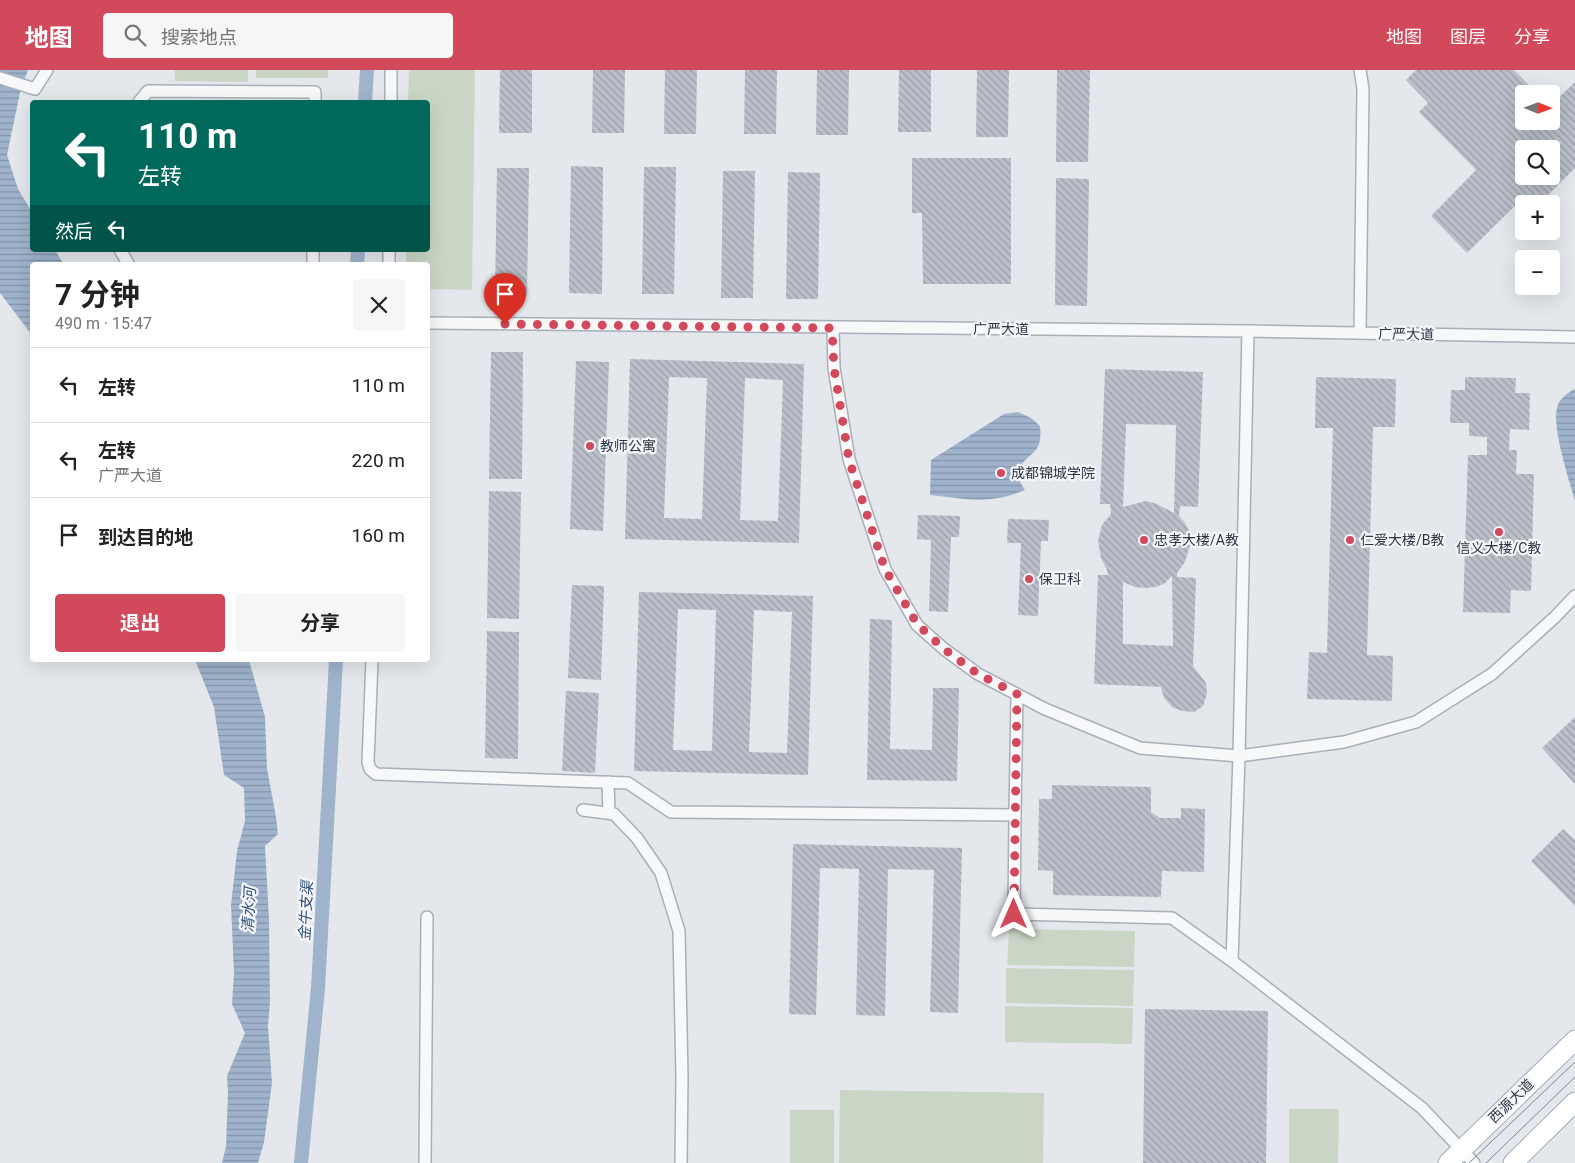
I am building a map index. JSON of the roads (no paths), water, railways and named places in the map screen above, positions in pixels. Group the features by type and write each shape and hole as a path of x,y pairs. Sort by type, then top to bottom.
{"main road":[{"name":"西源大道","path":"1454,1156 1575,1040"},
{"path":"1513,1163 1575,1102"}],"street":[{"path":"0,78 35,89 48,70"},
{"path":"391,70 391,100"},
{"path":"1360,70 1363,89 1360,333"},
{"path":"141,100 148,91 158,91 316,92 315,100"},
{"name":"广严大道","path":"430,323 1248,331 1575,337"},
{"path":"832,328 834,368 849,460 885,569 917,624 944,649 978,674 1046,709 1140,748 1239,756 1344,742 1416,722 1492,674 1555,617 1575,596"},
{"path":"1232,961 1239,756 1248,331"},
{"path":"372,662 368,762 370,769 376,774 628,783 671,812 1015,815"},
{"path":"1017,694 1014,914 1172,918 1232,961 1422,1108 1454,1156 1474,1163"},
{"path":"608,782 609,813"},
{"path":"583,810 614,814 637,838 661,873 678,931 682,1077 680,1163"},
{"path":"425,1163 427,917"}],"water":[{"path":"0,70 28,70 21,88 7,155 18,189 30,209 30,252 56,252 62,262 30,262 30,332 0,293"},
{"path":"1575,389 1575,501 1562,454 1556,417 1561,399"},
{"path":"1018,412 1031,418 1040,426 1039,445 1023,462 1017,477 1025,490 1001,498 978,500 930,495 931,460 1004,414"},
{"name":"清水河","path":"196,662 250,662 265,717 267,768 278,834 265,846 269,919 270,1002 268,1026 272,1083 264,1142 258,1163 222,1163 226,1146 227,1076 245,1033 232,1004 234,973 231,905 237,851 245,821 244,788 224,775 214,707"}],"waterway":[{"name":"金牛支渠","path":"365,100 367,70"},
{"name":"金牛支渠","path":"357,262 358,252"},
{"name":"金牛支渠","path":"301,1163 318,988 336,662"}],"tram line":[{"path":"1469,1163 1575,1062"},
{"path":"1486,1163 1575,1077"}],"place":[{"name":"教师公寓","path":"590,446"},
{"name":"成都锦城学院","path":"1001,473"},
{"name":"信义大楼/C教","path":"1499,532"},
{"name":"忠孝大楼/A教","path":"1144,540"},
{"name":"仁爱大楼/B教","path":"1350,540"},
{"name":"保卫科","path":"1029,579"}]}
